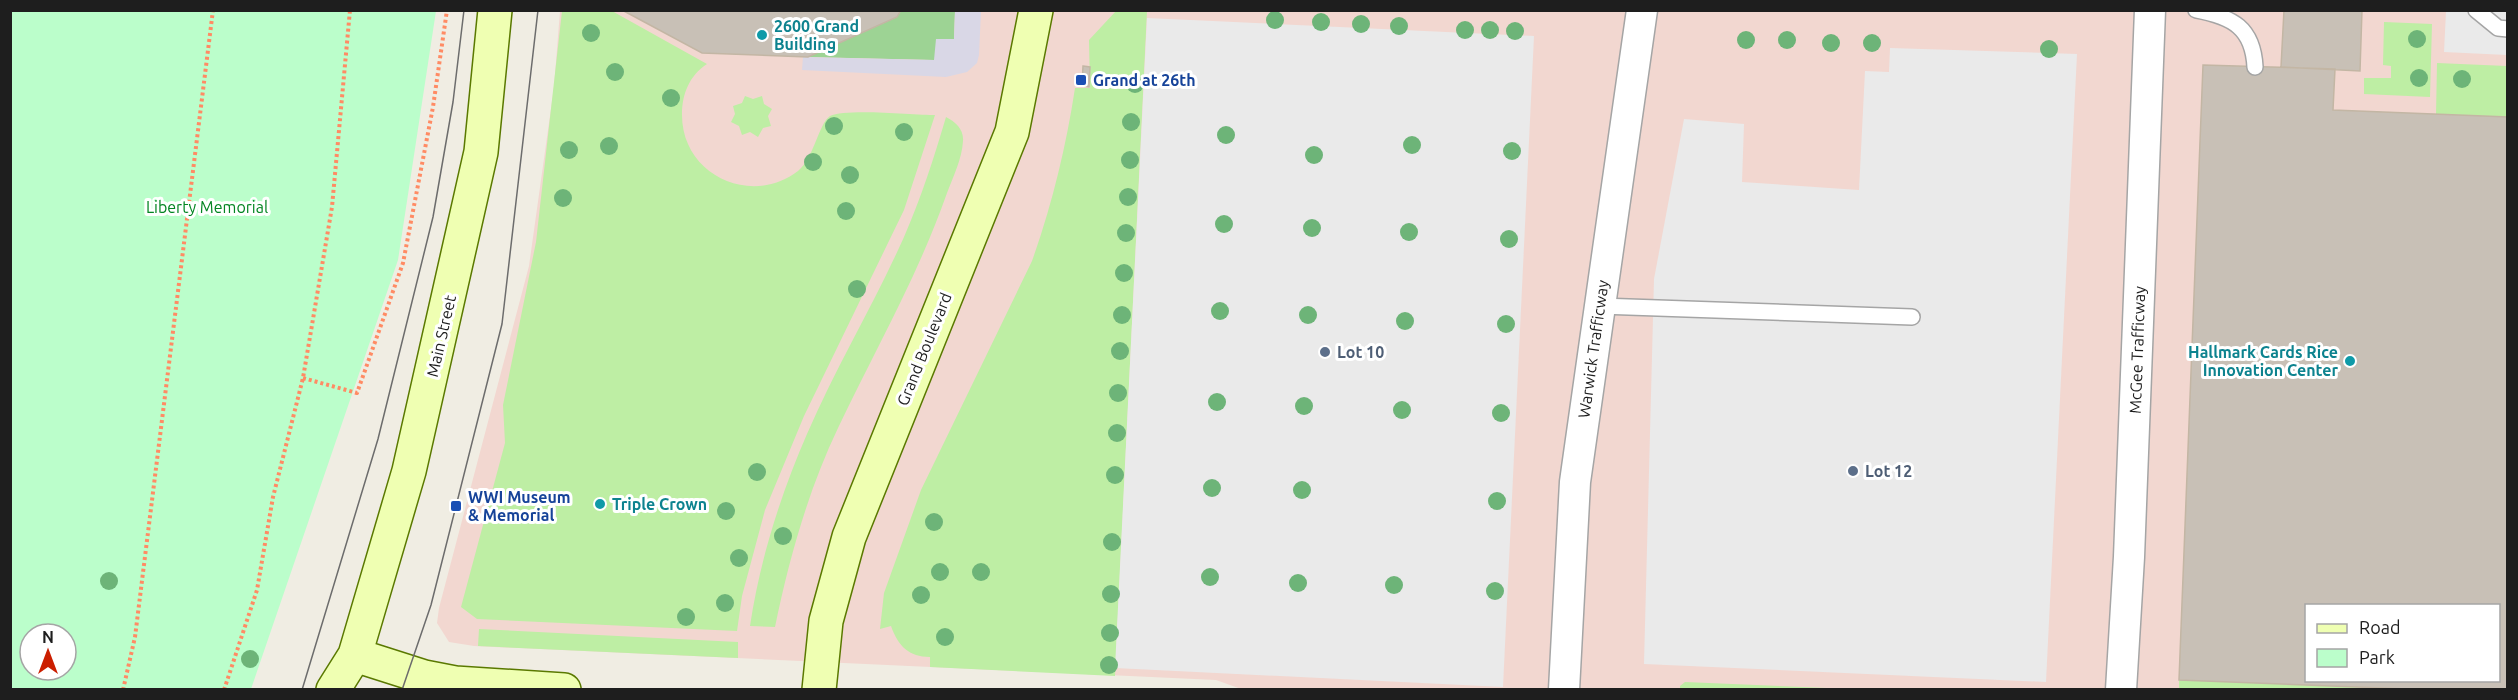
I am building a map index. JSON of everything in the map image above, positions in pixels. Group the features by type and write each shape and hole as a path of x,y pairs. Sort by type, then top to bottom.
{"main road":[{"name":"Main Street","path":"333,690 355,655 409,471 481,152 495,10"},
{"name":"Grand Boulevard","path":"819,690 826,621 849,537 1012,132 1036,10"},
{"name":"Main Street","path":"355,655 360,690"},
{"path":"355,655 424,677 455,683 564,690"}],"street":[{"name":"Warwick Trafficway","path":"1564,690 1575,482 1642,10"},
{"name":"McGee Trafficway","path":"2121,690 2129,557 2150,10"}],"lane":[{"path":"2196,10 2224,18 2241,28 2252,42 2255,67"},
{"path":"2476,10 2498,28 2508,29"},
{"path":"1599,306 1912,317"}],"path":[{"path":"123,690 135,637 213,10"},
{"path":"224,690 257,590 273,497 303,378 332,207 350,10"},
{"path":"303,378 357,393 403,263 433,107 447,10"}],"shaded area":[{"path":"560,11 2507,11 2507,689 1244,690 1216,680 474,646 449,642 437,623 439,608 529,266 554,87"},
{"path":"955,11 981,11 979,55 977,63 967,72 946,77 802,70 803,57 934,60 936,39 954,39"},
{"path":"2446,11 2507,11 2507,55 2444,52"},
{"name":"Lot 10","path":"1147,18 1534,36 1503,687 1115,668"},
{"name":"Lot 12","path":"1890,48 2077,54 2046,682 1644,664 1654,279 1684,119 1744,124 1742,182 1859,190 1865,71 1889,72"}],"green space":[{"name":"Liberty Memorial","path":"10,11 436,11 398,260 251,689 11,689"},
{"path":"562,11 612,11 707,64 691,80 685,93 682,115 685,136 694,154 706,169 722,179 741,185 760,186 780,181 798,171 804,165 830,116 850,112 935,115 904,210 804,416 765,510 742,596 737,631 477,619 461,607 505,443 503,405 536,242"},
{"path":"901,11 955,11 954,39 934,60 808,57 897,17"},
{"path":"1116,11 1147,11 1115,676 930,667 930,657 916,655 905,649 891,626 880,629 884,593 921,490 1032,261 1058,176 1075,88 1090,88 1089,40"},
{"path":"2384,22 2432,24 2430,97 2364,94 2364,78 2391,78 2391,66 2383,65"},
{"path":"2437,63 2507,66 2507,117 2436,115"},
{"path":"745,96 753,99 762,96 764,104 772,109 768,116 771,126 763,128 758,137 750,132 742,135 739,126 731,122 735,114 733,106 742,103"},
{"path":"946,117 959,127 963,141 959,161 936,224 817,476 793,551 775,627 750,626 765,553 788,481 818,409 904,237 927,178"},
{"path":"479,629 738,642 738,658 478,646"},
{"path":"2179,680 2433,690 2179,690"},
{"path":"1685,682 1851,689 1680,689"}],"building":[{"name":"2600 Grand Building","path":"622,10 901,10 897,17 808,57 702,53"},
{"path":"2284,10 2362,10 2360,71 2281,67"},
{"name":"Hallmark Cards Rice Innovation Center","path":"2203,65 2335,69 2333,110 2508,117 2508,690 2433,690 2179,680"},
{"path":"1083,66 1090,67 1089,87 1082,86"}],"tram line":[{"path":"302,690 378,439 433,217 453,102 464,10"},
{"path":"402,690 431,605 502,324 538,10"}],"place":[{"name":"2600 Grand Building","path":"762,35"},
{"name":"Grand at 26th","path":"1081,80"},
{"name":"Lot 10","path":"1325,352"},
{"name":"Hallmark Cards Rice Innovation Center","path":"2350,361"},
{"name":"Lot 12","path":"1853,471"},
{"name":"Triple Crown","path":"600,504"},
{"name":"WWI Museum & Memorial","path":"456,506"}]}
